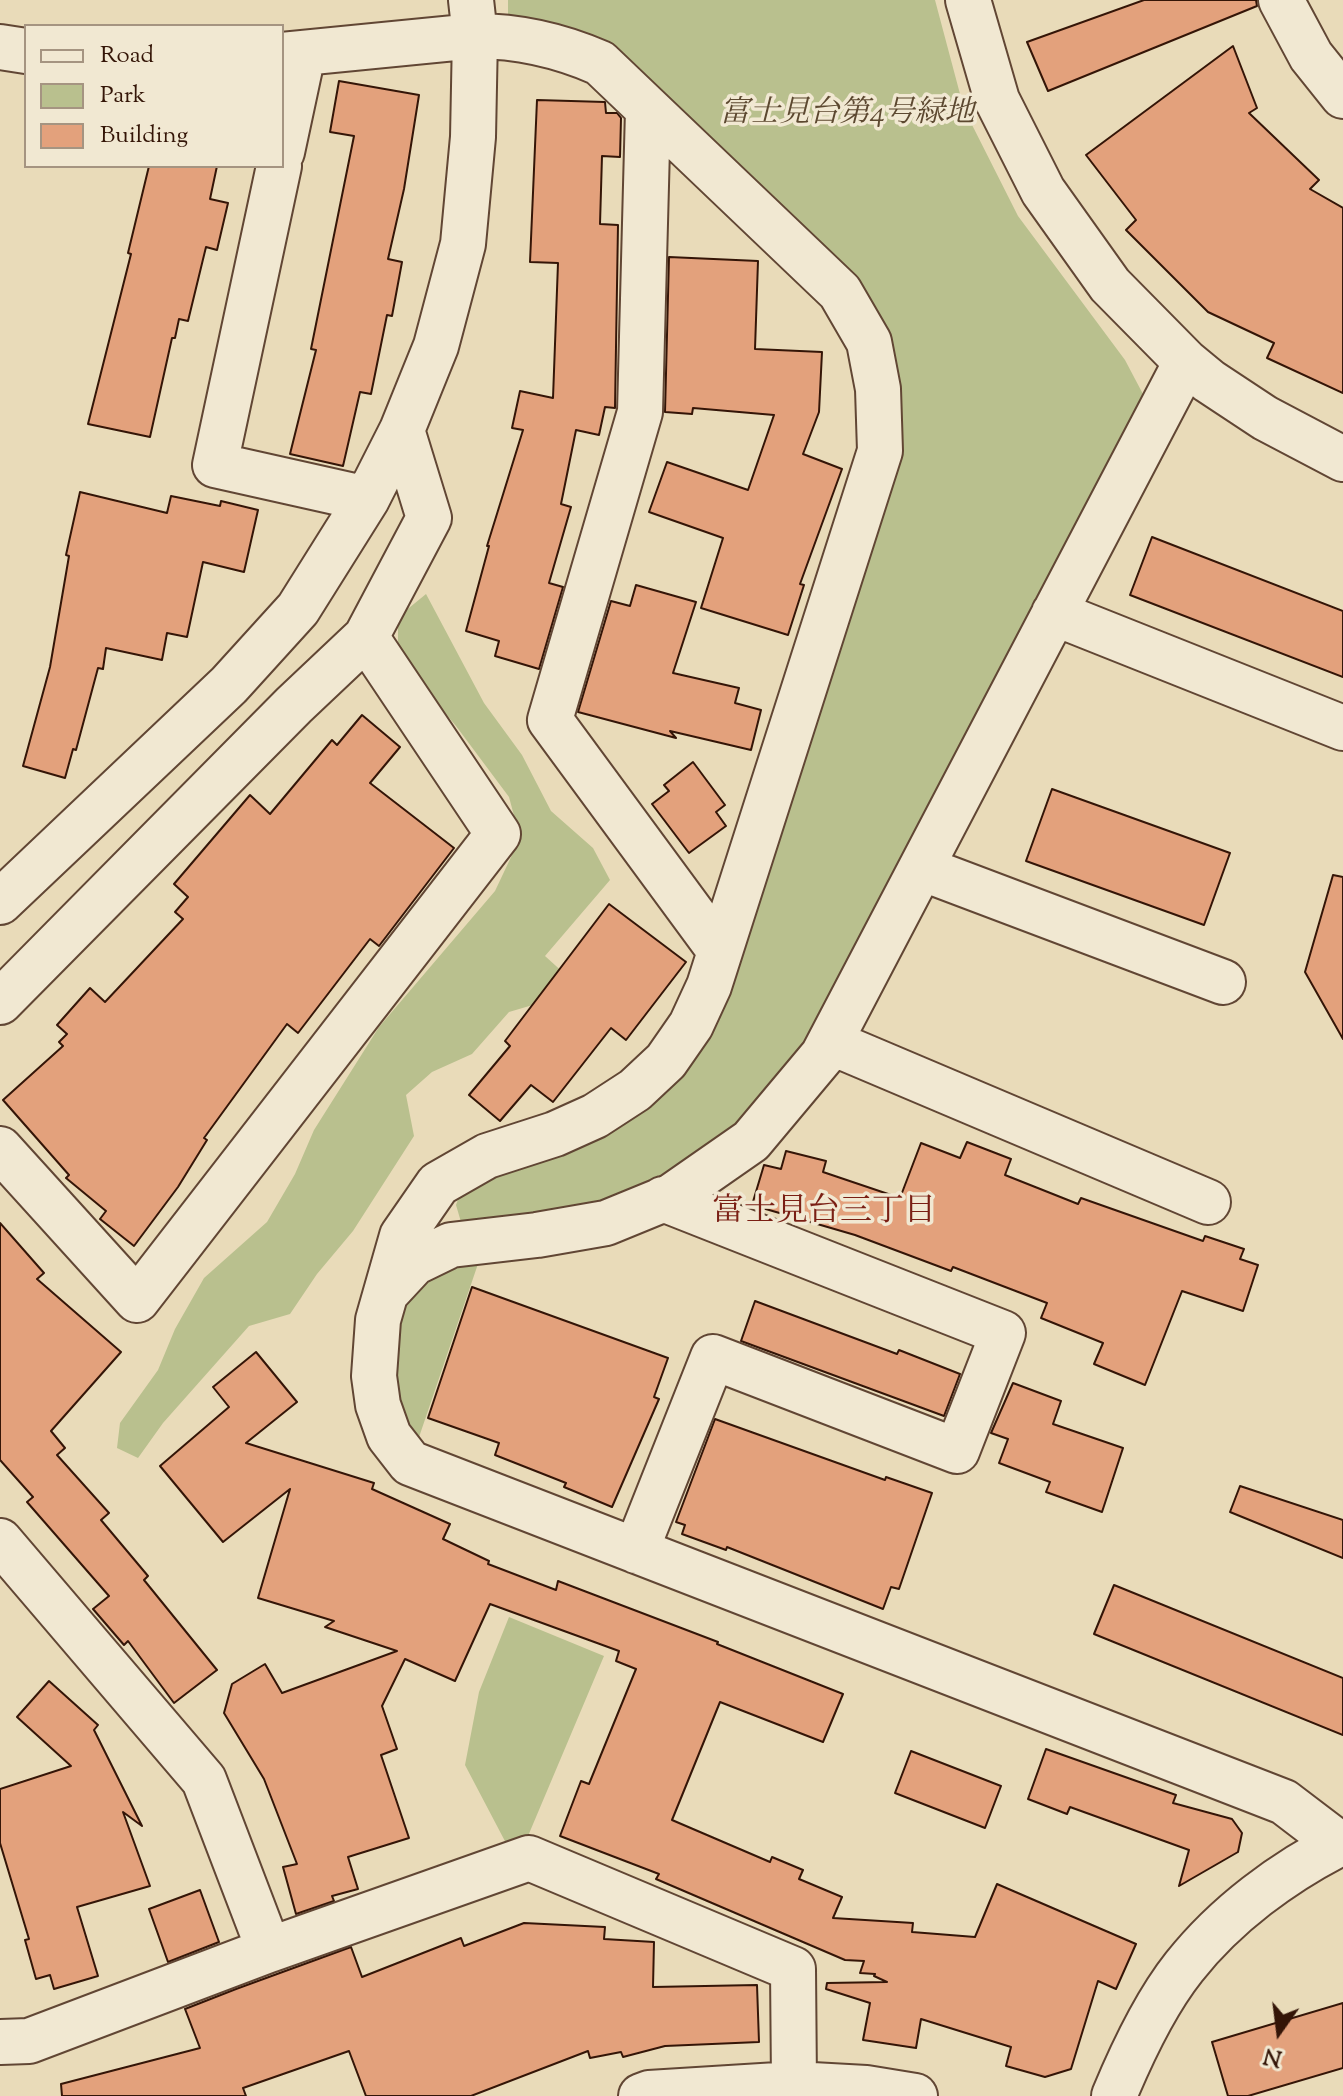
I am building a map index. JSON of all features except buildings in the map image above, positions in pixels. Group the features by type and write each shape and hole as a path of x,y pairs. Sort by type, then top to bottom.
{"street":[{"path":"968,0 997,100 1043,191 1110,285 1209,381 1265,418 1343,459"},
{"path":"1281,0 1311,56 1343,96"},
{"path":"0,902 229,685 288,620 337,550 367,499 402,430 436,346 463,244 473,137 473,18"},
{"path":"284,133 292,55 473,18 504,36 566,49 600,63 840,292 869,342 878,389 880,451 709,986 691,1025 666,1061 635,1090 595,1116 555,1134 487,1156 438,1184 402,1236 378,1320 374,1376 378,1405 389,1436 410,1463 1284,1802 1341,1843 1268,1888 1224,1924 1183,1968 1146,2030 1114,2096"},
{"path":"0,47 24,51"},
{"path":"648,110 640,412 550,720 720,951"},
{"path":"279,168 215,465 367,499"},
{"path":"388,1291 414,1263 451,1245 606,1223 663,1199 751,1141 823,1055 1186,362"},
{"path":"0,1002 294,705 366,637 429,518 402,430"},
{"path":"1054,613 1343,728"},
{"path":"0,1149 137,1300 498,834 366,637"},
{"path":"921,868 1223,982"},
{"path":"830,1042 1208,1202"},
{"path":"636,1551 713,1357 957,1451 1003,1333 663,1199"},
{"path":"0,1541 204,1780 269,1950"},
{"path":"0,2042 29,2041 269,1950 529,1858 793,1969 794,2084"},
{"path":"641,2096 794,2084 866,2088 915,2096"}],"green space":[{"name":"富士見台第4号緑地","path":"508,0 935,0 964,109 1018,216 1125,360 1144,396 811,1046 770,1099 684,1171 597,1205 509,1220 461,1222 456,1205 460,1194 655,1095 899,407 895,360 882,327 854,283 508,19"},
{"path":"426,594 484,703 522,755 551,811 593,848 610,880 545,956 577,985 553,999 509,1012 472,1054 432,1072 406,1095 414,1136 353,1231 317,1274 290,1314 249,1326 163,1423 138,1458 117,1448 120,1423 158,1370 175,1329 204,1278 267,1222 295,1174 314,1130 379,1027 495,891 520,838 509,797 456,726 398,657 398,617"},
{"path":"480,1258 417,1443 393,1396 401,1307 431,1275"},
{"path":"509,1617 604,1656 528,1836 507,1845 465,1765 479,1692"}],"district":[{"name":"富士見台三丁目","path":"824,1215"}]}
